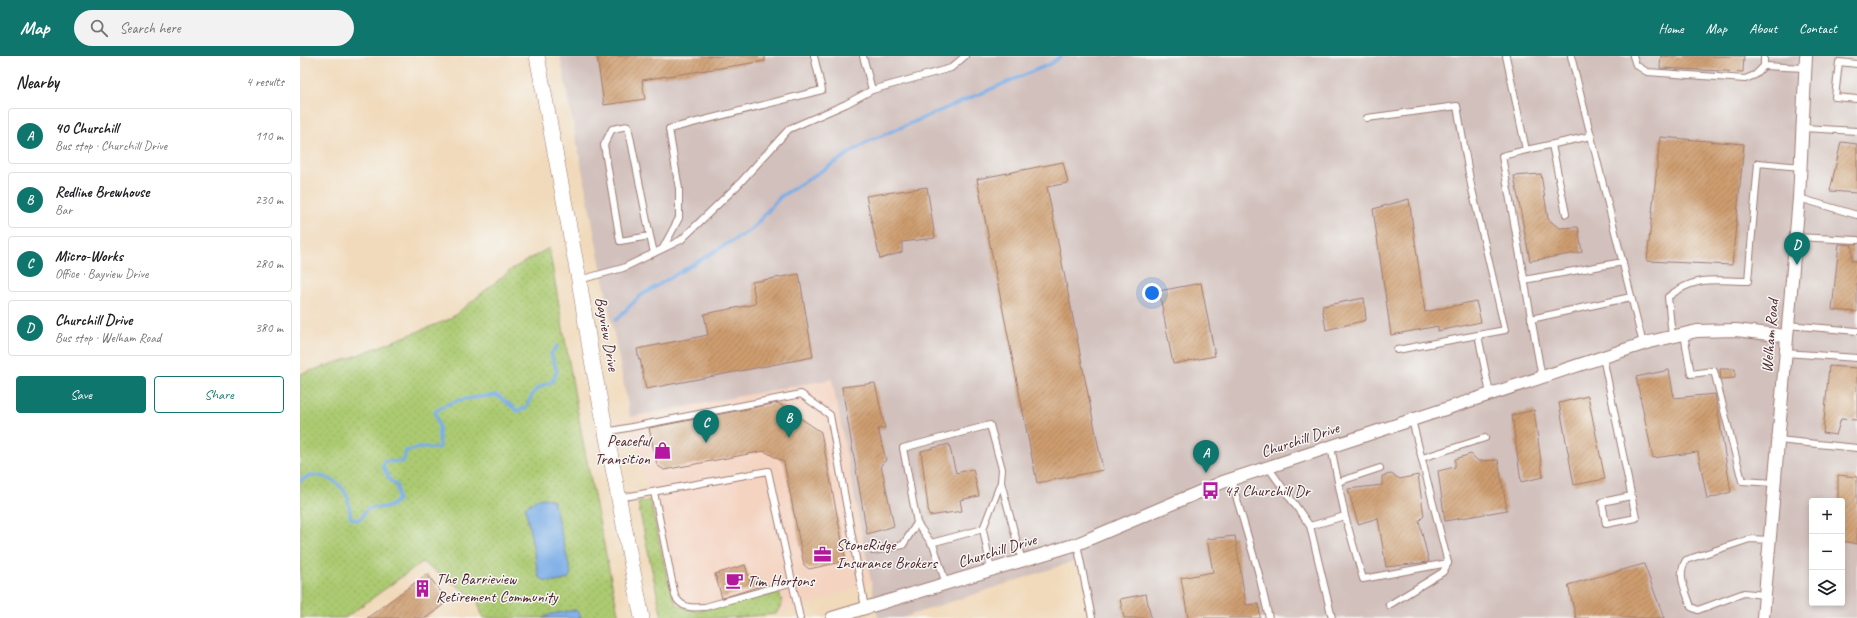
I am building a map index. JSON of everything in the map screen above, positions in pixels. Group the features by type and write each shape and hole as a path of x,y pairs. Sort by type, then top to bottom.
{"street":[{"name":"Bayview Drive","path":"537,56 606,432 642,618"},
{"name":"Welham Road","path":"1764,618 1774,483 1799,198 1805,62"},
{"name":"Churchill Drive","path":"832,618 1077,544 1231,480 1643,344 1697,331 1787,330"}],"lane":[{"path":"663,248 679,218 679,189 669,129 822,90 814,56"},
{"path":"865,56 872,90"},
{"path":"579,280 623,268 681,240 739,184 789,129 846,104 872,90 951,68 965,56"},
{"path":"1506,56 1526,150"},
{"path":"1571,56 1643,344"},
{"path":"1632,56 1636,65 1647,72 1745,79 1755,75 1764,66 1805,62"},
{"path":"1764,56 1764,66"},
{"path":"1857,64 1839,62 1835,97 1857,99"},
{"path":"1368,118 1456,106 1472,185 1505,330 1397,350"},
{"path":"650,236 620,242 604,145 612,129 628,126 654,253"},
{"path":"1802,128 1857,130"},
{"path":"1542,378 1502,156 1591,136"},
{"path":"1552,145 1566,214"},
{"path":"1672,337 1668,297 1680,288 1693,282 1748,281 1758,163 1801,167"},
{"path":"1799,198 1857,215"},
{"path":"1795,237 1857,240"},
{"path":"1524,280 1623,262"},
{"path":"1531,319 1631,297"},
{"path":"1787,330 1857,331"},
{"path":"1684,334 1691,374 1714,371 1742,481 1774,483"},
{"path":"1478,335 1490,394"},
{"path":"1785,353 1857,358"},
{"path":"1604,357 1636,518 1606,524 1602,502 1631,496"},
{"path":"606,432 801,394 830,415 865,608"},
{"path":"1389,605 1443,572 1448,563 1412,420"},
{"path":"946,584 934,547 916,523 903,448 990,425 1002,469 1001,482 982,529 991,570"},
{"path":"1422,458 1484,438"},
{"path":"1778,440 1857,448"},
{"path":"1331,447 1345,516 1363,579 1448,563"},
{"path":"1268,467 1310,526 1332,618"},
{"path":"1338,482 1380,468"},
{"path":"619,498 768,471 800,618"},
{"path":"1231,480 1258,571 1269,618"},
{"path":"1001,482 1022,561"},
{"path":"654,492 675,596 678,602 683,606 692,608 705,607 793,582"},
{"path":"1310,526 1345,516"},
{"path":"873,551 903,545 916,523"},
{"path":"931,543 982,529"},
{"path":"1765,595 1744,593 1698,610 1691,607 1680,574 1686,560 1750,539 1770,540"},
{"path":"1077,544 1092,618"}],"shaded area":[{"path":"560,56 1857,56 1857,618 1090,618 1081,559 902,618 878,618 832,379 630,417"},
{"path":"832,379 870,584 776,614 730,618 677,618 630,417"}],"green space":[{"path":"549,248 583,442 619,618 483,618 477,599 422,562 345,618 300,618 300,374 345,360 450,319 512,269"},
{"path":"650,500 667,576 677,605 695,611 727,604 769,589 779,592 782,603 776,614 730,618 662,618 638,503"}],"water":[{"path":"545,498 553,500 571,573 568,579 557,582 546,581 539,577 525,507 538,499"},
{"path":"576,610 581,618 543,618 551,614"}],"building":[{"path":"597,56 765,56 765,61 642,80 645,99 604,105"},
{"path":"1661,56 1744,56 1743,72 1660,68"},
{"path":"1660,137 1744,144 1732,265 1647,261"},
{"path":"1841,142 1857,144 1857,193 1830,191"},
{"path":"1063,162 1068,183 1047,187 1103,470 1037,483 977,179"},
{"path":"1541,174 1548,219 1559,228 1578,227 1582,252 1530,261 1514,176"},
{"path":"927,187 935,238 902,242 902,252 880,259 866,196"},
{"path":"1409,199 1425,312 1476,301 1481,322 1438,331 1438,326 1391,335 1373,209"},
{"path":"1839,244 1852,245 1852,261 1857,261 1857,312 1832,310"},
{"path":"799,274 813,357 646,389 637,349 708,335 704,314 756,304 752,282"},
{"path":"1201,283 1215,356 1173,364 1159,291"},
{"path":"1364,298 1366,320 1326,330 1322,306"},
{"path":"1829,366 1857,368 1857,420 1841,419 1836,435 1823,433"},
{"path":"1720,369 1735,369 1735,378 1721,379"},
{"path":"1669,370 1674,398 1715,394 1731,492 1707,499 1698,452 1653,458 1636,377"},
{"path":"875,383 885,428 878,429 886,460 881,465 894,526 867,534 842,387"},
{"path":"1588,396 1605,479 1574,485 1559,403"},
{"path":"778,403 821,432 846,561 809,569 804,565 784,462 764,451 664,470 657,465 649,428"},
{"path":"1534,410 1543,477 1521,482 1512,415"},
{"path":"949,444 956,473 973,469 979,496 960,500 962,511 929,516 921,451"},
{"path":"1471,454 1478,461 1498,460 1507,510 1445,521 1438,471 1455,467 1455,459"},
{"path":"1391,474 1400,479 1418,475 1424,516 1419,521 1429,562 1386,567 1378,518 1358,524 1348,489 1382,485 1382,476"},
{"path":"1838,475 1857,477 1857,544 1845,542 1845,498 1838,498"},
{"path":"1235,536 1246,605 1259,604 1260,618 1188,618 1181,578 1213,572 1207,539"},
{"path":"1644,564 1664,618 1576,618 1568,585"},
{"name":"Tim Hortons","path":"745,565 751,583 759,580 761,586 722,598 715,574"},
{"name":"The Barrieview Retirement Community","path":"427,574 448,601 426,618 367,618"},
{"path":"1146,594 1151,618 1124,618 1120,599"}],"waterway":[{"path":"616,320 640,296 752,229 780,197 869,141 1050,64 1061,56"},
{"path":"300,481 313,476 320,476 339,485 344,490 349,501 351,518 356,520 362,518 365,511 371,508 389,507 398,500 397,486 390,480 383,467 385,461 403,462 406,451 425,447 439,449 439,427 435,412 442,407 457,401 497,395 518,411 526,408 535,391 538,388 552,382 557,371 551,354 557,346"}],"place":[{"name":"Churchill Drive","path":"1797,265"},
{"name":"Redline Brewhouse","path":"789,438"},
{"name":"Micro-Works","path":"706,443"},
{"name":"Peaceful Transition","path":"663,450"},
{"name":"40 Churchill","path":"1206,473"},
{"name":"47 Churchill Dr","path":"1211,491"},
{"name":"StoneRidge Insurance Brokers","path":"823,554"},
{"name":"Tim Hortons","path":"734,581"},
{"name":"The Barrieview Retirement Community","path":"423,588"}]}
